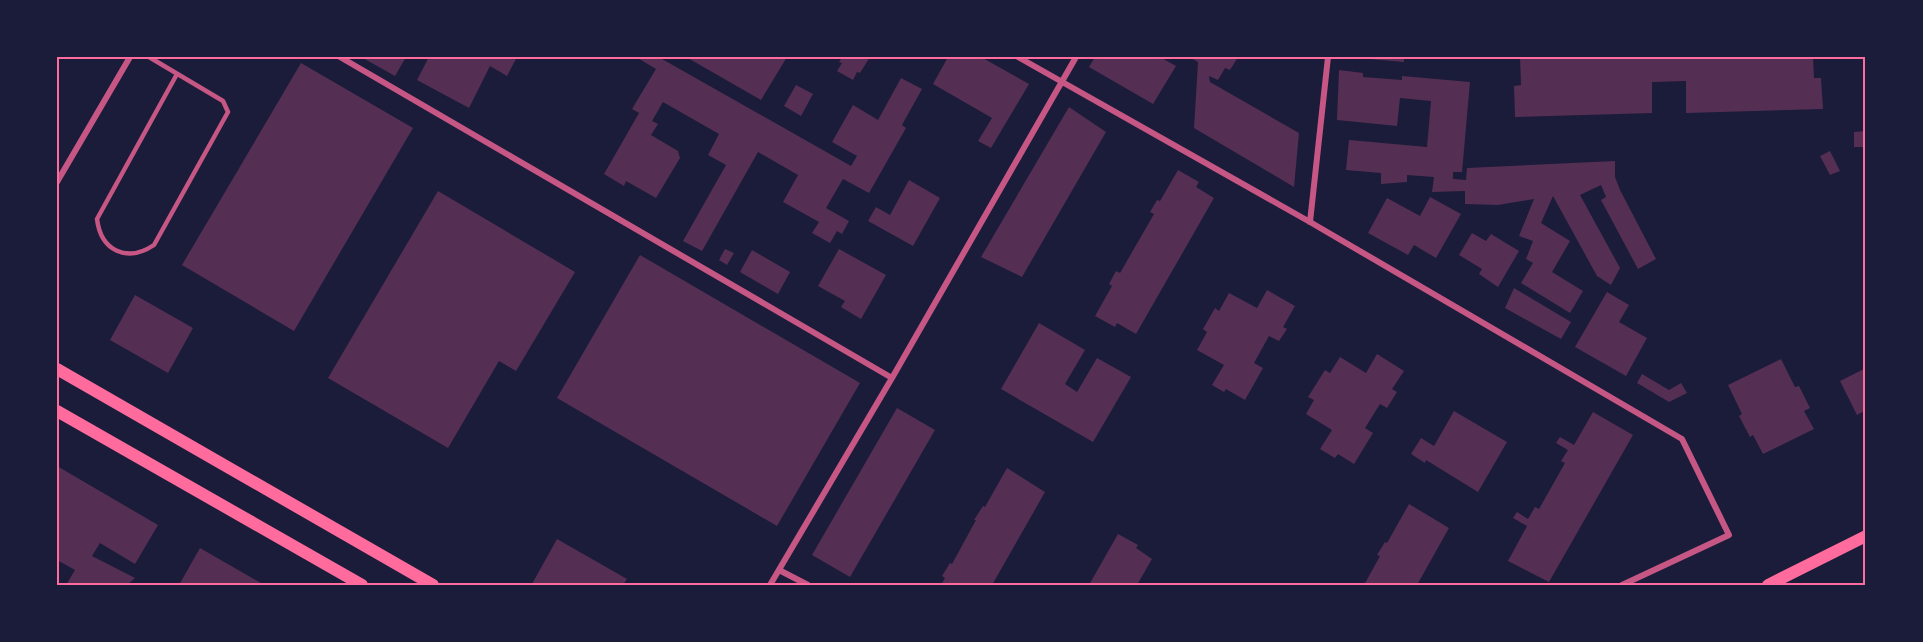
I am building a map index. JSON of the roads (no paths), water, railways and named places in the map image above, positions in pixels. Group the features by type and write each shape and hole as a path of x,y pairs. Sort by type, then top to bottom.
{"main road":[{"path":"57,369 433,585"},
{"path":"57,411 362,585"},
{"path":"1768,585 1866,536"}],"street":[{"path":"58,178 130,57"},
{"path":"340,57 892,378"},
{"path":"1018,57 1310,222 1682,439 1729,535 1622,585"},
{"path":"770,585 1076,57"},
{"path":"1310,222 1328,57"},
{"path":"779,570 808,585"}],"lane":[{"path":"149,57 223,101 228,108 227,117 154,245 134,254 122,253 112,248 104,240 97,219 177,74"}]}
